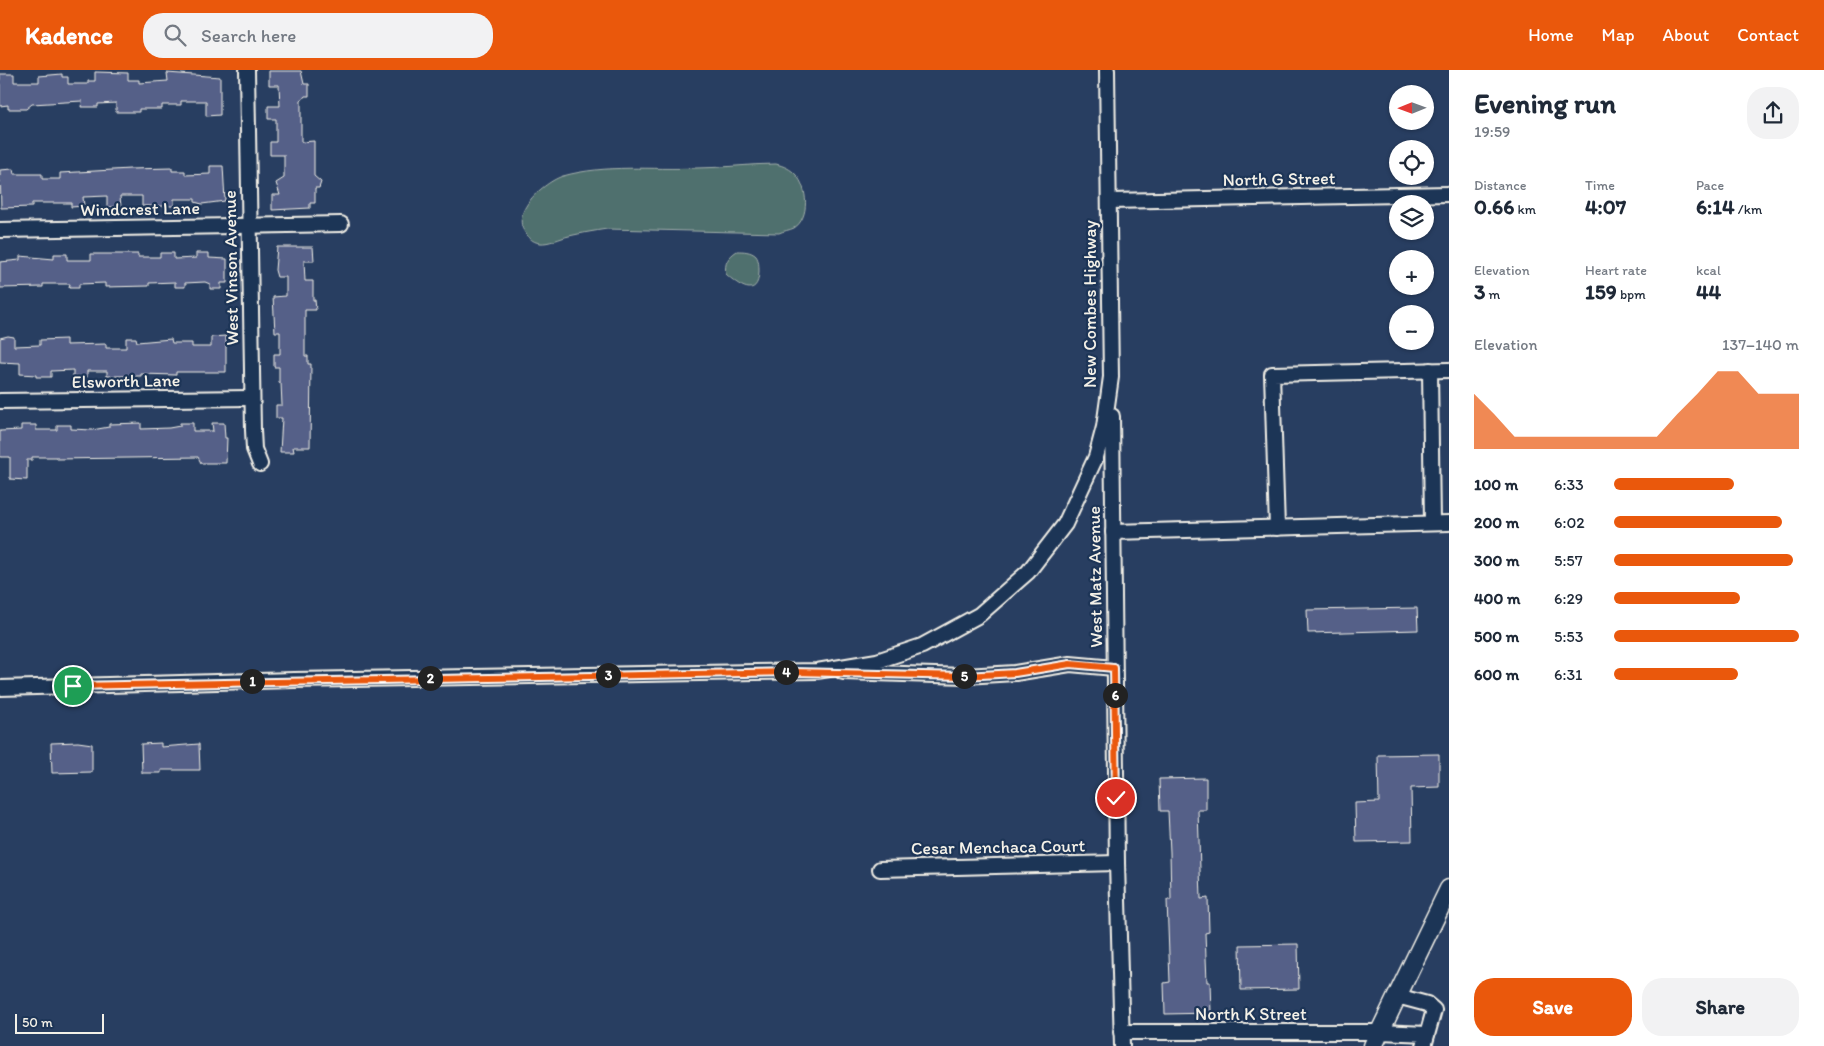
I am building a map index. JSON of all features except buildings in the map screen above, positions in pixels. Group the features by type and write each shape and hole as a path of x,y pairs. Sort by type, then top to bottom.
{"main road":[{"path":"1376,1039 1449,889"}],"street":[{"name":"West Vinson Avenue","path":"246,70 252,398 254,449 260,464"},
{"name":"New Combes Highway","path":"0,688 303,680 818,671 876,661 922,646 979,615 1028,572 1065,524 1096,457 1104,427 1111,377 1107,70"},
{"name":"North G Street","path":"1110,201 1449,194"},
{"name":"Windcrest Lane","path":"0,230 342,224"},
{"path":"1430,370 1432,523"},
{"path":"1277,528 1272,374 1449,370"},
{"name":"West Matz Avenue","path":"1111,377 1117,863 1122,1046"},
{"name":"Elsworth Lane","path":"0,401 252,398"},
{"path":"1113,532 1449,524"},
{"path":"818,671 965,676 1015,673 1070,664 1114,668"},
{"name":"Cesar Menchaca Court","path":"880,869 1117,863"},
{"path":"1397,996 1431,1006 1434,1013 1426,1040"},
{"name":"North K Street","path":"1122,1032 1426,1040"}],"green space":[{"path":"776,164 787,168 796,175 803,187 806,203 803,217 799,223 794,228 779,233 607,229 540,243 530,238 522,227 525,209 538,192 555,179 579,172 612,169 706,168"},
{"path":"737,251 752,253 758,259 758,281 751,288 741,286 726,274 727,261"}],"route":[{"path":"73,686 294,680 818,671 965,676 1015,673 1070,664 1114,668 1116,798"}]}
